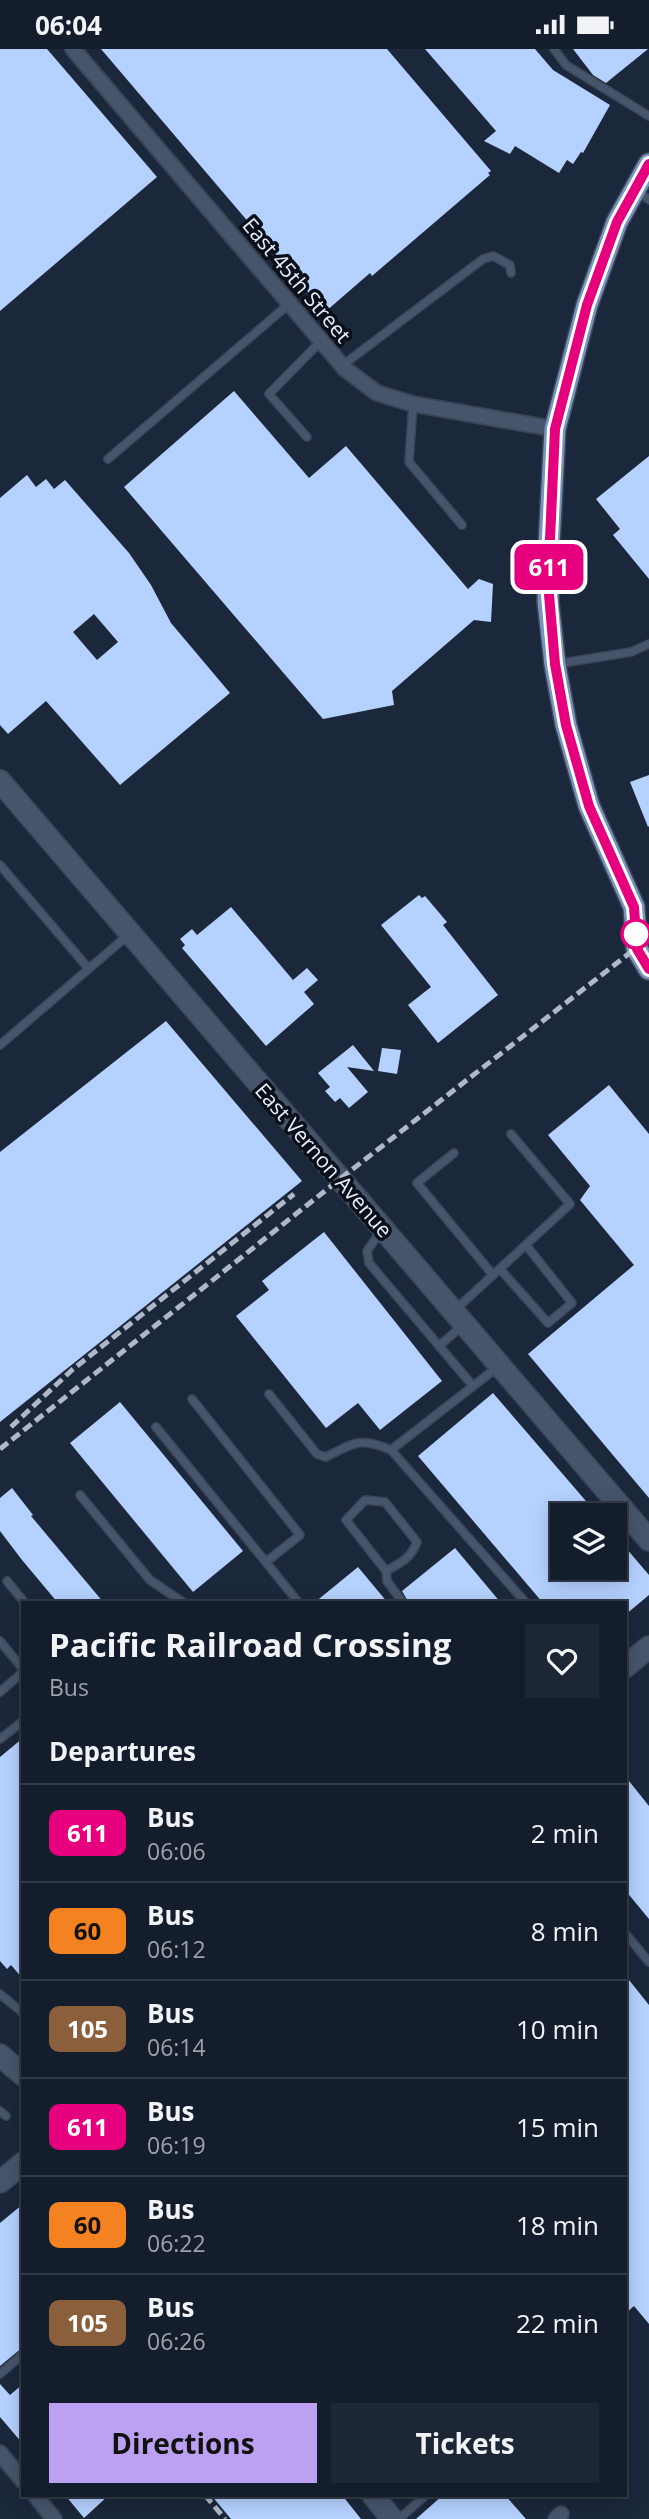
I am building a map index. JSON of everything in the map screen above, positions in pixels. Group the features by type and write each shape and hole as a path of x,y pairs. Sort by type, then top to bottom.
{"main road":[{"path":"649,164 642,194 617,222 587,305 555,429 548,602 566,725 589,806 642,911 637,949 649,969"}],"street":[{"name":"East 45th Street","path":"73,49 343,365 377,393 413,404 555,429"},
{"name":"East Vernon Avenue","path":"0,781 649,1540"},
{"path":"627,1665 649,1647"},
{"path":"0,2055 21,2073"},
{"path":"0,2182 21,2165"},
{"path":"0,2453 21,2479"},
{"path":"37,2497 54,2519"},
{"path":"375,2497 392,2519"}],"lane":[{"path":"554,49 566,65 649,116"},
{"path":"343,365 483,260 493,256 502,260 510,265 511,273"},
{"path":"108,460 290,304"},
{"path":"307,437 269,394 322,341"},
{"path":"413,404 408,462 462,525"},
{"path":"555,664 631,652 649,644"},
{"path":"0,865 89,969"},
{"path":"0,1045 130,933"},
{"path":"439,1346 493,1275 570,1204 510,1134"},
{"path":"454,1153 417,1183 493,1275"},
{"path":"383,1229 369,1245 369,1263 473,1386"},
{"path":"500,1269 548,1323 572,1303 526,1245"},
{"path":"391,1450 499,1365"},
{"path":"269,1394 317,1454 326,1457 355,1443 370,1441 391,1450 524,1601"},
{"path":"192,1399 300,1535 266,1562"},
{"path":"156,1427 297,1601"},
{"path":"80,1496 150,1580 181,1601"},
{"path":"386,1571 406,1560 413,1553 417,1542 385,1502 365,1500 346,1520 386,1571 387,1581 402,1601"},
{"path":"7,1581 22,1601"},
{"path":"0,1641 21,1668"},
{"path":"0,1692 21,1673"},
{"path":"0,1739 21,1723"},
{"path":"627,1935 649,1962"},
{"path":"0,1994 21,2011"},
{"path":"0,2374 21,2356"},
{"path":"399,2519 424,2497"}],"building":[{"path":"0,49 47,49 157,177 0,311"},
{"path":"101,49 387,49 491,171 488,173 490,175 372,276 370,273 325,312"},
{"path":"425,49 535,49 553,70 610,105 583,153 581,152 573,164 567,160 559,173 515,146 510,154 484,141 496,131"},
{"path":"573,49 648,49 606,83 593,75"},
{"path":"234,391 309,478 346,446 468,589 479,579 493,584 491,622 474,620 392,691 394,705 323,719 124,487"},
{"path":"649,456 649,579 613,535 620,529 596,499"},
{"path":"27,475 36,487 46,479 54,489 65,480 129,553 151,585 171,623 230,693 120,785 46,701 8,734 0,725 0,498","holes":["94,614 118,642 97,660 73,632"]},
{"path":"649,775 649,826 648,827 630,782"},
{"path":"419,895 422,898 425,896 447,922 443,925 498,995 438,1043 408,1005 431,987 381,925"},
{"path":"231,907 293,980 307,968 318,980 304,992 314,1004 266,1046 182,948 185,945 180,939 192,929 197,935"},
{"path":"166,1021 302,1181 0,1422 0,1152"},
{"path":"353,1045 374,1071 347,1067 368,1092 349,1108 340,1098 335,1102 325,1091 330,1087 318,1073"},
{"path":"382,1048 401,1050 397,1074 378,1071"},
{"path":"609,1085 649,1134 649,1498 528,1354 634,1265 580,1200 590,1186 548,1135"},
{"path":"324,1232 442,1381 380,1430 358,1403 326,1428 236,1316 269,1290 262,1281"},
{"path":"493,1393 588,1503 550,1503 550,1580 627,1580 627,1549 649,1575 649,1595 627,1613 627,1601 541,1601 418,1456"},
{"path":"120,1402 243,1551 193,1592 70,1443"},
{"path":"12,1488 33,1515 31,1516 102,1601 56,1601 0,1531 0,1498"},
{"path":"455,1548 499,1601 408,1601 402,1591"},
{"path":"358,1567 386,1601 316,1601"},
{"path":"21,1740 21,1977 11,1965 7,1969 0,1961 0,1757"},
{"path":"627,1778 649,1806 649,1919 627,1892"},
{"path":"627,1978 649,2005 649,2324 634,2306 627,2312"},
{"path":"21,2206 21,2349 0,2366 0,2223"},
{"path":"0,2384 10,2395 21,2386 21,2442 0,2417"},
{"path":"67,2497 107,2497 84,2518"},
{"path":"213,2497 344,2497 361,2519 231,2519"},
{"path":"441,2497 507,2497 526,2519 416,2519"}],"railway":[{"path":"0,1449 649,938"},
{"path":"11,1427 72,1370 294,1194"},
{"path":"207,2497 225,2519"}],"bus line":[{"name":"611","path":"649,164 617,222 587,305 555,429 548,583 555,664 566,725 589,806 634,907 637,949 649,969"}]}
